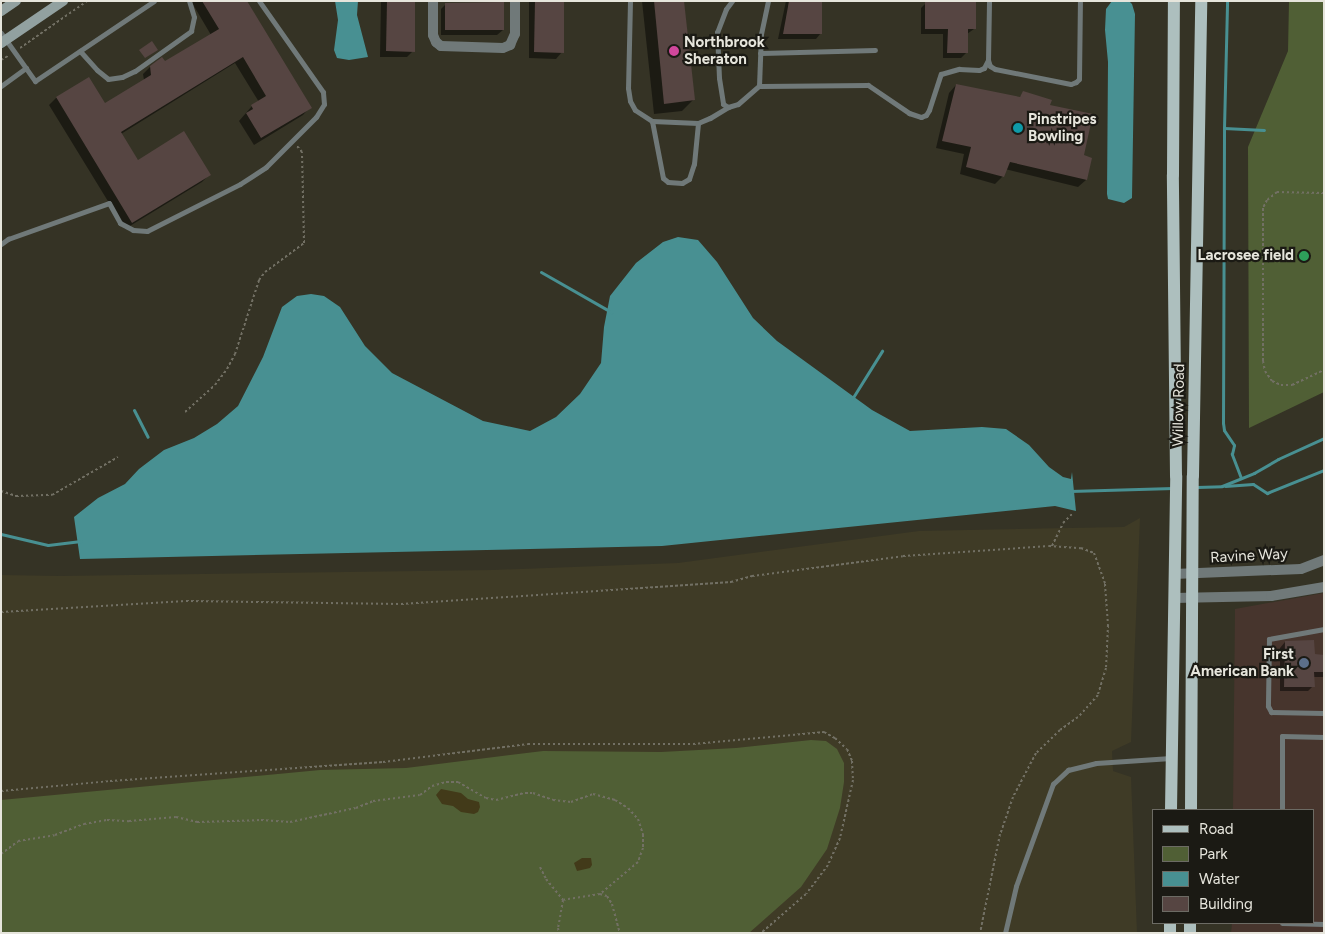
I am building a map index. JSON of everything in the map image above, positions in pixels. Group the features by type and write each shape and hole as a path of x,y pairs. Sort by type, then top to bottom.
{"main road":[{"path":"1,11 16,1"},
{"path":"3,39 63,1"},
{"name":"Willow Road","path":"1171,809 1176,504 1173,175 1174,1"},
{"name":"Willow Road","path":"1191,809 1193,476 1201,1"},
{"path":"1172,758 1191,758"}],"street":[{"path":"433,1 433,35 436,42 448,47 503,48 513,40 515,34 515,1"},
{"name":"Ravine Way","path":"1174,574 1301,569 1324,560"},
{"path":"1174,598 1271,596 1324,586"}],"lane":[{"path":"3,39 35,81 154,1"},
{"path":"80,51 108,79 122,77 135,71 191,31 194,18 189,1"},
{"path":"1,244 8,239 109,203 120,223 133,230 147,231 240,184 266,167 316,117 324,104 323,92 259,1"},
{"path":"630,1 628,88 630,101 635,110 652,121 698,123 728,107 738,104 759,86 868,85 909,112 921,117 926,115 929,110 941,74 959,69 979,70 984,68 988,60"},
{"path":"728,107 723,104 720,93 717,32 726,9 732,1"},
{"path":"759,86 760,53 768,1"},
{"path":"989,1 988,60 990,66 995,69 1071,84 1079,79 1080,1"},
{"path":"760,53 875,50"},
{"path":"1,86 26,68"},
{"path":"652,121 662,178 668,182 682,183 689,179 694,164 698,123"},
{"path":"1324,629 1269,639 1268,706 1272,712 1324,713"},
{"path":"1282,809 1282,736 1324,737"},
{"path":"1006,933 1016,886 1053,784 1068,770 1096,763 1172,758"}],"path":[{"path":"1,60 87,1"},
{"path":"185,412 200,400 228,369 235,354 259,280 265,272 304,243 302,152 292,140"},
{"path":"1324,193 1277,192 1267,200 1263,208 1263,361 1265,371 1272,381 1281,386 1292,385 1324,370"},
{"path":"1,491 16,496 52,496 118,457"},
{"path":"1052,546 1063,523 1073,513"},
{"path":"1,612 186,601 402,604 730,582 752,576 904,556 1052,546 1081,548 1094,553 1100,565 1107,605 1106,668 1098,695 1078,717 1060,730 1036,753 1013,797 1000,834 980,933"},
{"path":"1,791 110,781 384,762 528,744 693,744 824,732 835,738 847,749 852,761 854,780 840,838 828,866 806,894 761,933"},
{"path":"1,854 18,841 55,834 84,824 107,820 129,821 176,817 197,822 261,820 290,822 356,808 373,801 420,795 432,786 446,782 458,782 486,798 496,800 525,792 571,802 593,794 615,800 628,808 638,819 643,848 638,862 600,894"},
{"path":"540,867 546,879 563,900 558,928 559,933"},
{"path":"563,900 600,894 608,896 620,933"}],"shaded area":[{"path":"1140,518 1131,742 1112,751 1113,771 1131,777 1137,933 1,933 1,575 60,576 493,570 678,563 919,531 1124,527"},
{"path":"1324,593 1324,933 1231,933 1232,924 1315,924 1315,809 1233,809 1235,609"}],"green space":[{"path":"1289,1 1324,1 1324,392 1249,428 1248,147 1288,51"},
{"path":"811,740 826,741 837,749 844,763 844,782 840,808 827,849 801,887 749,933 1,933 1,800 320,770 406,768 543,751 661,752 736,748"}],"sand":[{"path":"441,789 461,793 468,799 479,802 478,812 474,814 461,812 453,806 442,804 436,795"},
{"path":"582,858 591,858 592,865 590,868 577,871 574,863"}],"water":[{"path":"335,1 358,1 357,15 368,57 349,60 337,58 334,50 338,20"},
{"path":"1112,1 1129,1 1135,14 1132,198 1124,203 1108,199 1107,194 1108,62 1105,30 1106,9"},
{"path":"678,237 698,240 717,262 753,318 777,341 872,410 910,431 982,427 1006,429 1029,445 1049,467 1063,477 1071,479 1072,472 1076,511 1055,506 662,546 80,559 74,517 98,498 125,484 139,469 164,450 194,438 217,424 238,406 263,357 282,307 297,296 311,294 324,296 340,307 365,346 392,373 483,421 530,431 556,417 580,394 601,363 604,327 610,296 636,263 663,242"}],"building":[{"path":"202,1 247,1 312,108 261,138 246,113 253,109 251,105 266,96 243,57 121,132 138,160 184,131 211,175 132,223 56,97 89,77 105,103 151,75 150,66 162,57 165,61 219,29"},
{"path":"387,1 415,1 415,52 386,51"},
{"path":"535,1 564,1 564,53 534,52"},
{"name":"Northbrook Sheraton","path":"654,1 684,1 695,100 664,104"},
{"path":"789,1 822,2 822,34 783,34"},
{"path":"925,1 976,1 976,29 968,29 968,53 947,53 948,29 925,29"},
{"path":"504,2 504,30 445,30 445,3"},
{"path":"152,41 158,50 145,58 139,50"},
{"name":"Pinstripes Bowling","path":"956,84 1020,97 1023,91 1052,100 1050,105 1093,114 1084,155 1092,158 1087,180 1010,162 1004,177 966,167 971,147 942,141"},
{"name":"First American Bank","path":"1314,640 1315,654 1324,655 1324,672 1314,672 1315,687 1284,687 1285,641"}],"waterway":[{"path":"1224,128 1227,1"},
{"path":"1241,478 1232,454 1234,445 1224,430 1223,423 1224,128 1264,130"},
{"path":"541,272 611,312"},
{"path":"852,399 882,351"},
{"path":"134,410 148,437"},
{"path":"1197,487 1222,486 1254,473 1278,459 1324,438"},
{"path":"1225,486 1253,484 1267,493 1324,470"},
{"path":"1070,491 1173,488"},
{"path":"1,534 48,545 81,541"}],"place":[{"name":"Northbrook Sheraton","path":"674,51"},
{"name":"Pinstripes Bowling","path":"1018,128"},
{"name":"Lacrosee field","path":"1304,256"},
{"name":"First American Bank","path":"1304,663"}]}
